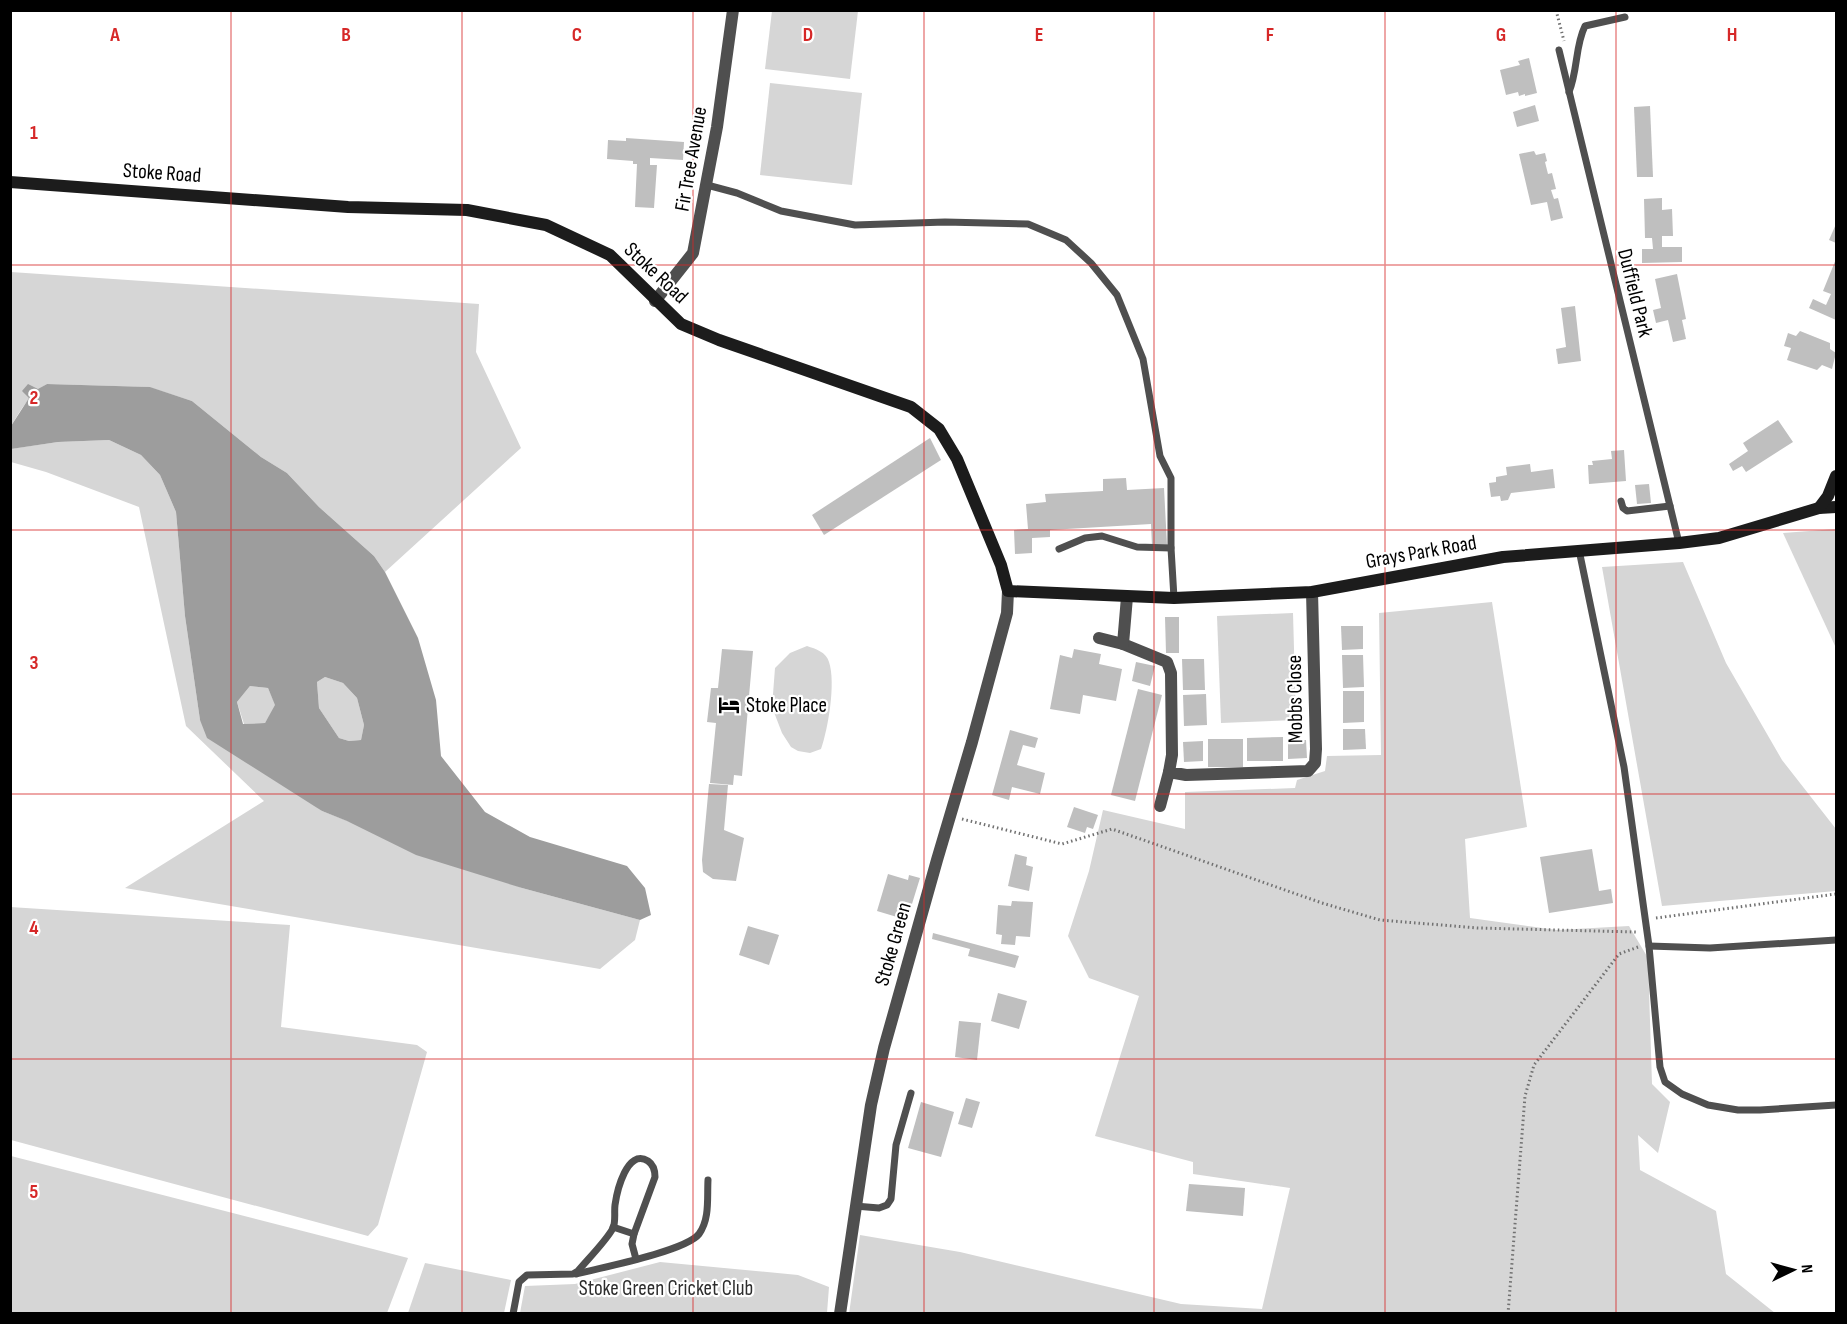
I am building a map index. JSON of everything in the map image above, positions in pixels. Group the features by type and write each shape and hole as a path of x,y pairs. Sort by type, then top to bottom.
{"main road":[{"name":"Stoke Road","path":"10,182 348,207 466,210 546,225 610,255 681,324 719,340 911,407 939,429 957,459 1001,565 1008,591"},
{"path":"1819,508 1828,496 1836,476"},
{"name":"Grays Park Road","path":"1008,591 1174,598 1312,592 1503,557 1719,538 1819,508 1836,507"}],"street":[{"name":"Fir Tree Avenue","path":"655,301 693,253 707,185 733,10"},
{"name":"Stoke Green","path":"840,1314 855,1206 884,1048 972,742 1007,613 1008,591"},
{"name":"Mobbs Close","path":"1169,772 1186,774 1299,772 1308,771 1315,763 1312,592"},
{"path":"1123,644 1127,597"},
{"path":"1100,639 1123,644 1167,662 1171,673 1172,755 1160,806"}],"lane":[{"path":"1569,92 1575,77 1580,36 1585,26 1626,17"},
{"name":"Duffield Park","path":"1559,50 1678,543"},
{"path":"707,185 737,193 781,211 855,225 945,222 1028,224 1066,240 1091,263 1117,295 1143,359 1160,456 1171,478 1174,598"},
{"path":"1621,501 1623,508 1627,511 1670,506"},
{"path":"1059,549 1085,538 1102,536 1137,547 1171,548"},
{"path":"1579,550 1624,767 1646,920 1660,1067 1665,1082 1682,1094 1708,1105 1738,1110 1836,1104"},
{"path":"1649,946 1710,948 1836,940"},
{"path":"855,1206 879,1208 887,1205 891,1198 896,1145 911,1093"},
{"path":"573,1274 613,1227 615,1202 627,1166 638,1159 651,1164 655,1178 634,1234 632,1244 636,1259"},
{"path":"513,1314 519,1282 527,1275 573,1274 670,1251 688,1243 699,1235 707,1217 708,1180"},
{"path":"613,1227 634,1234"}],"path":[{"path":"1556,10 1564,43 1559,50"},
{"path":"950,816 1062,844 1112,829 1322,903 1380,920 1478,928 1647,932"},
{"path":"1646,920 1836,894"},
{"path":"1508,1314 1525,1096 1534,1065 1619,954 1649,946"}],"green space":[{"path":"772,11 858,11 850,79 765,69"},
{"path":"770,83 862,93 852,185 760,175"},
{"path":"11,272 479,304 476,352 521,448 385,572 374,556 319,507 287,473 261,457 192,401 149,387 47,384 30,397 11,426"},
{"path":"109,440 141,455 160,475 176,512 185,616 200,720 322,811 522,888 640,920 635,940 600,969 125,888 264,801 186,726 139,507 46,472 11,462 10,449 58,442"},
{"path":"1836,529 1836,648 1783,533"},
{"path":"1683,562 1726,663 1782,760 1836,829 1836,891 1662,906 1602,567"},
{"path":"1492,602 1527,827 1465,839 1470,918 1557,930 1629,926 1648,958 1652,1084 1670,1102 1658,1153 1638,1135 1640,1170 1716,1211 1726,1274 1775,1313 849,1314 860,1235 960,1252 1181,1304 1262,1309 1290,1188 1193,1174 1193,1162 1095,1136 1139,996 1089,978 1068,936 1089,871 1103,810 1185,829 1185,792 1295,788 1297,780 1325,771 1327,756 1381,755 1379,613"},
{"path":"1293,613 1296,720 1221,723 1217,616"},
{"path":"807,646 826,656 832,682 824,740 821,749 810,753 791,747 782,733 772,707 775,668 790,653"},
{"path":"325,677 343,683 357,698 364,725 361,740 349,741 339,738 319,708 317,682"},
{"path":"250,686 268,688 276,706 265,723 244,724 237,702"},
{"path":"10,907 290,925 281,1027 417,1045 427,1052 378,1225 368,1236 11,1140"},
{"path":"10,1156 408,1258 387,1313 11,1313"},
{"name":"Stoke Green Cricket Club","path":"660,1262 798,1275 829,1287 827,1313 520,1313 525,1286 575,1284"},
{"path":"425,1263 511,1280 504,1313 408,1313"}],"shaded area":[{"path":"28,384 38,389 47,384 150,387 192,401 261,457 287,473 319,507 374,556 385,572 418,638 436,700 441,756 485,812 530,837 627,866 645,888 651,915 640,920 522,888 416,855 322,811 207,738 200,720 185,616 176,512 160,475 141,455 109,440 58,442 11,449 11,426 29,398 22,391","holes":["325,677 343,683 357,698 364,725 361,740 349,741 339,738 319,708 317,682","250,686 268,688 275,705 265,723 243,724 237,702"]}],"building":[{"path":"1529,58 1537,93 1519,96 1518,92 1506,95 1500,70 1520,65 1518,61"},
{"path":"1535,105 1539,121 1517,127 1513,112"},
{"path":"1650,106 1653,177 1637,177 1634,107"},
{"path":"626,138 684,142 683,160 650,158 650,165 657,165 654,208 635,207 637,164 633,164 633,161 607,159 608,140 626,141"},
{"path":"1534,151 1536,155 1545,153 1548,174 1552,173 1556,189 1551,190 1554,199 1558,198 1563,218 1551,221 1547,202 1531,205 1519,154"},
{"path":"1662,198 1662,210 1672,209 1673,236 1662,236 1662,247 1682,247 1682,262 1642,263 1642,249 1653,249 1652,238 1645,238 1644,199"},
{"path":"1836,224 1836,243 1829,240"},
{"path":"1836,259 1836,320 1809,308 1813,299 1826,305 1831,294 1823,291"},
{"path":"1677,274 1686,319 1682,320 1686,339 1673,342 1668,320 1656,323 1653,310 1661,308 1655,279"},
{"path":"1575,306 1581,361 1558,364 1556,349 1566,347 1561,308"},
{"path":"1800,331 1830,343 1830,349 1836,353 1832,369 1822,365 1817,370 1787,360 1791,348 1784,346 1788,333 1796,336"},
{"path":"1778,420 1793,442 1746,472 1742,466 1733,471 1729,464 1748,451 1743,443"},
{"path":"930,438 941,460 824,535 812,515"},
{"path":"1624,450 1626,481 1589,484 1588,465 1593,465 1592,461 1612,459 1611,451"},
{"path":"1530,464 1531,472 1553,469 1555,488 1511,493 1508,500 1501,501 1500,496 1491,497 1489,483 1496,482 1496,477 1507,475 1506,467"},
{"path":"1126,478 1127,490 1164,488 1167,545 1152,546 1151,524 1050,530 1050,537 1032,538 1032,553 1015,554 1014,530 1028,529 1026,504 1046,502 1045,494 1103,491 1103,479"},
{"path":"1649,484 1651,503 1637,504 1635,485"},
{"path":"1165,617 1179,617 1179,653 1166,653"},
{"path":"1341,626 1363,626 1363,649 1342,650"},
{"name":"Stoke Place","path":"722,649 753,651 742,776 734,775 733,785 710,783 716,723 707,722 711,688 718,688"},
{"path":"1074,649 1101,654 1099,664 1122,669 1116,701 1083,695 1080,714 1050,709 1060,655 1072,658"},
{"path":"1342,655 1363,655 1364,687 1343,688"},
{"path":"1182,659 1204,659 1205,690 1183,690"},
{"path":"1136,662 1155,666 1150,686 1132,681"},
{"path":"1138,689 1162,695 1135,801 1111,795"},
{"path":"1343,691 1364,691 1364,722 1343,723"},
{"path":"1206,694 1207,725 1184,726 1183,695"},
{"path":"1343,729 1365,729 1366,749 1343,750"},
{"path":"1010,730 1038,738 1035,748 1023,745 1017,765 1045,773 1040,794 1012,787 1009,800 992,795"},
{"path":"1283,737 1283,761 1247,761 1247,738"},
{"path":"1208,739 1243,739 1243,767 1208,767"},
{"path":"1288,740 1306,740 1307,758 1288,759"},
{"path":"1203,741 1203,761 1184,762 1183,742"},
{"path":"709,784 728,785 724,830 744,838 736,881 713,879 703,872 702,860"},
{"path":"1074,807 1098,815 1093,829 1087,827 1085,833 1067,827"},
{"path":"1592,849 1599,891 1611,889 1613,903 1549,913 1540,857"},
{"path":"1015,854 1027,857 1026,865 1033,867 1029,891 1008,886"},
{"path":"888,874 908,880 909,875 920,878 907,920 877,911"},
{"path":"1012,901 1033,902 1030,937 1016,936 1015,945 1001,944 1002,935 996,934 998,905 1011,906"},
{"path":"748,926 779,935 769,965 739,955"},
{"path":"933,933 1019,956 1015,968 968,956 970,949 932,939"},
{"path":"998,993 1027,1001 1019,1029 991,1021"},
{"path":"959,1021 981,1023 977,1060 955,1057"},
{"path":"966,1098 980,1102 972,1128 958,1124"},
{"path":"921,1102 954,1112 941,1157 908,1148"},
{"path":"1189,1184 1245,1188 1243,1216 1186,1211"}],"place":[{"name":"Stoke Place","path":"729,705"}]}
